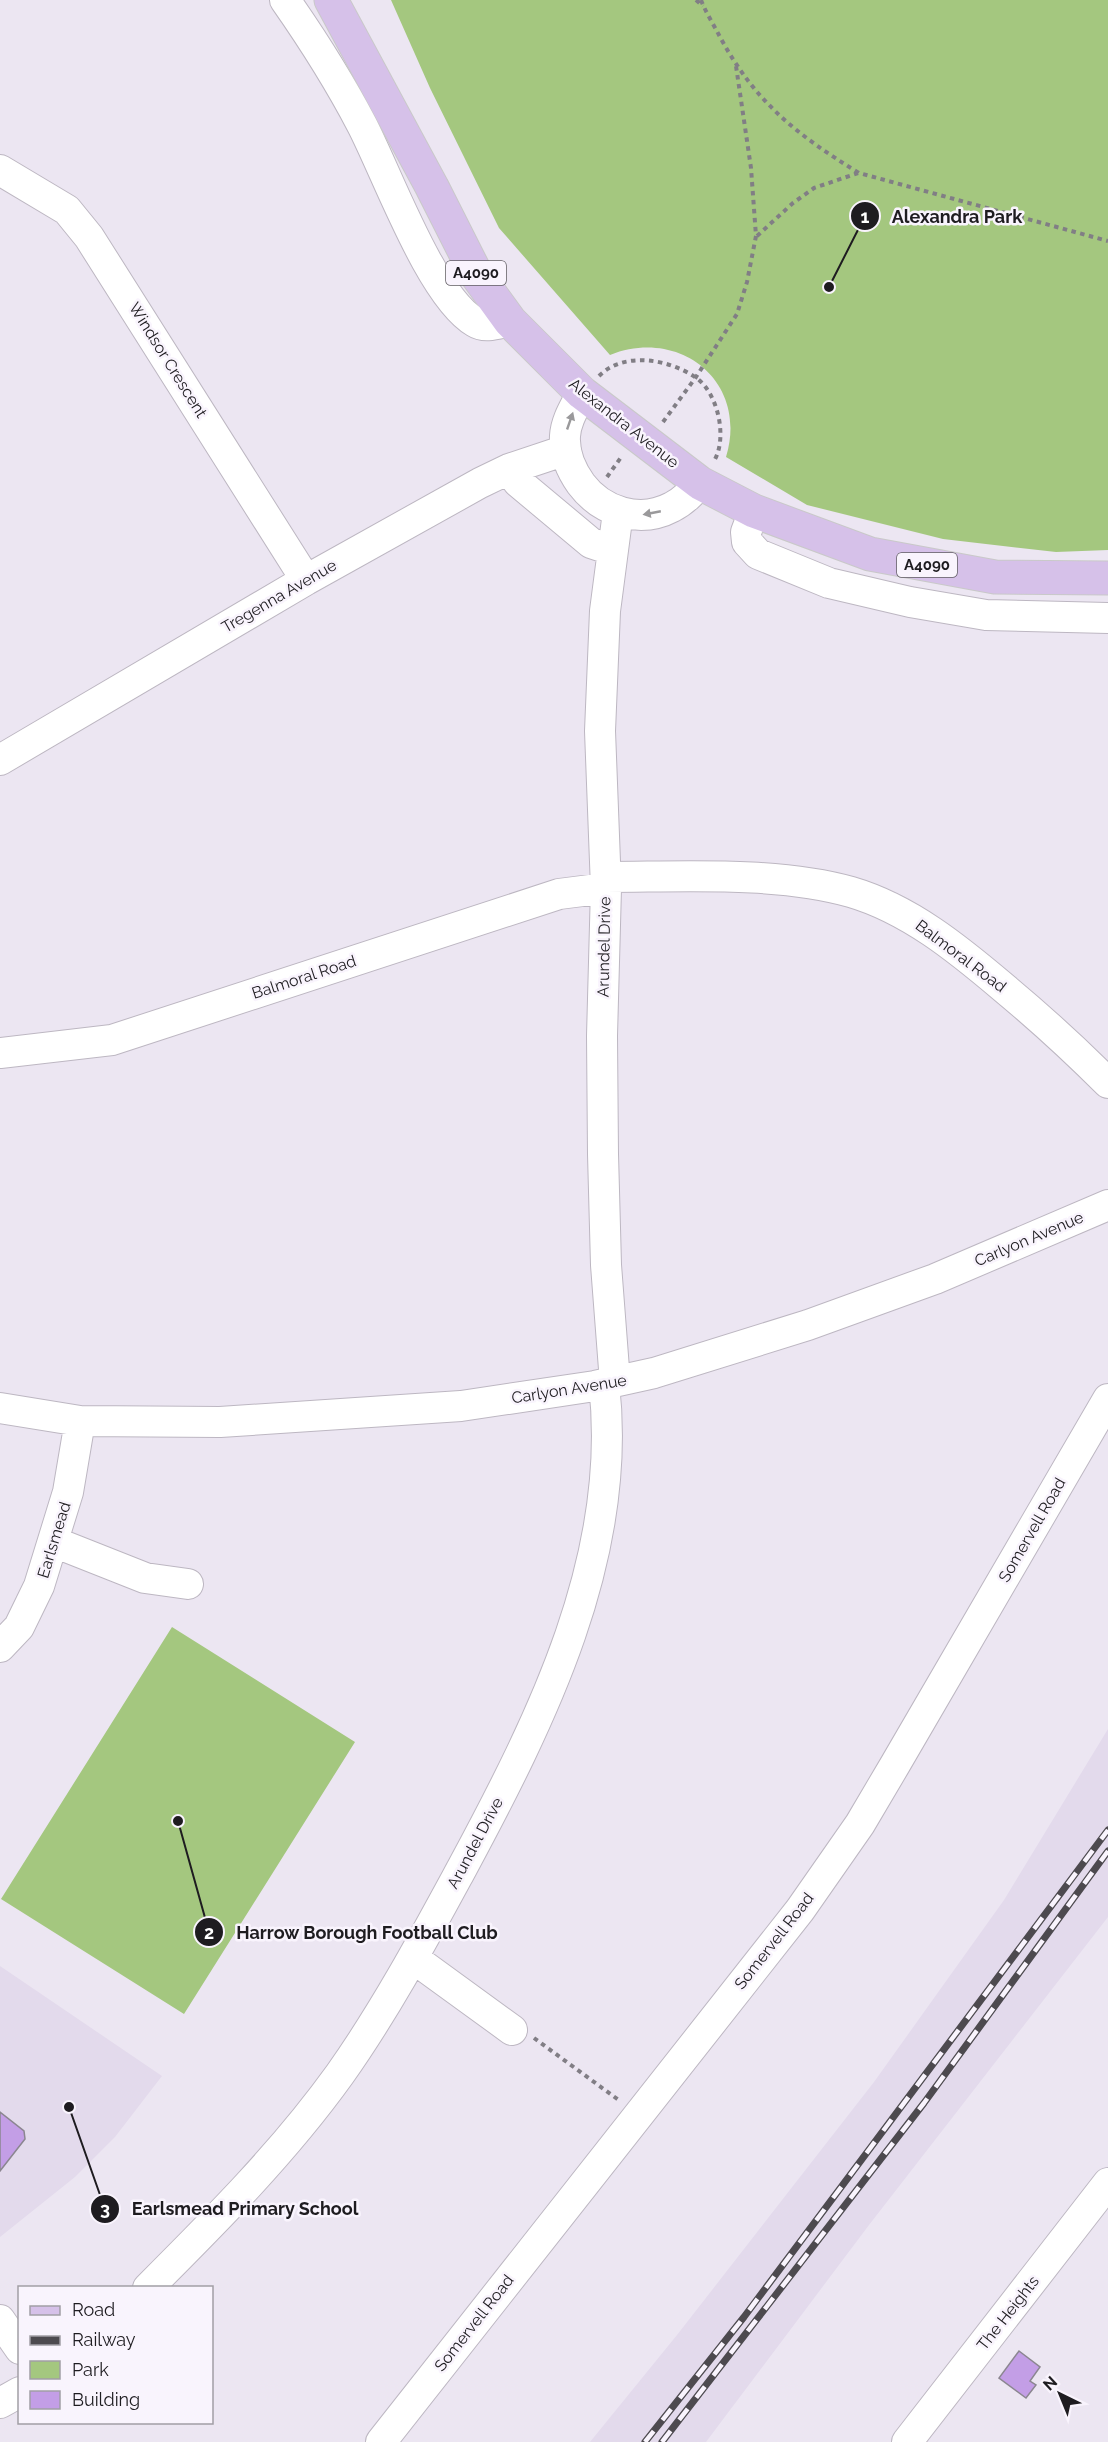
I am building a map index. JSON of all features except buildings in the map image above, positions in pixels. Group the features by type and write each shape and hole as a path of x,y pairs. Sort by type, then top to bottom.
{"main road":[{"name":"Alexandra Avenue","path":"331,0 399,124 476,274 510,321 582,393 700,483 754,511 870,554 995,578 1108,578"}],"street":[{"path":"285,0 337,78 363,127 407,223 456,306 474,322 484,326 510,321"},
{"name":"Windsor Crescent","path":"0,170 67,210 89,237 306,579"},
{"path":"582,393 568,422 566,450 577,478 605,504 630,515 651,514 671,508 687,498 700,483"},
{"name":"Tregenna Avenue","path":"0,760 306,579 480,483 509,469 566,450"},
{"path":"509,469 518,482 591,543 612,550"},
{"name":"Arundel Drive","path":"150,2286 234,2202 300,2125 339,2075 413,1958 492,1812 552,1684 570,1634 593,1553 605,1484 610,1383 603,1154 602,1036 606,882 600,687 606,591 612,550 605,504"},
{"path":"754,511 746,532 747,542 758,554 829,583 910,602 986,615 1108,618"},
{"name":"Balmoral Road","path":"0,1053 112,1040 559,894 606,882 772,880 828,887 867,897 908,917 957,950 1030,1011 1108,1083"},
{"name":"Carlyon Avenue","path":"0,1408 80,1421 219,1422 461,1406 610,1383 654,1373 808,1324 925,1283 1108,1205"},
{"name":"Somervell Road","path":"381,2442 800,1910 854,1833 1108,1399"},
{"name":"Earlsmead","path":"0,1647 19,1628 39,1586 68,1492 80,1421"},
{"path":"54,1542 145,1578 188,1584"},
{"path":"413,1958 512,2030"},
{"name":"The Heights","path":"907,2442 1108,2183"},
{"path":"0,2320 18,2346"},
{"path":"0,2403 18,2392"}],"path":[{"path":"696,0 703,6"},
{"path":"701,0 736,66 755,91 785,123 832,157 859,173 1108,242"},
{"path":"655,422 660,425 696,377 737,314 756,236 752,168 736,66"},
{"path":"756,236 814,188 859,173"},
{"path":"607,368 636,360 666,362 696,377 710,395 720,422 720,451"},
{"path":"605,504 627,449"},
{"path":"512,2030 524,2030 638,2115"}],"shaded area":[{"path":"1108,1729 1108,1917 869,2225 706,2442 590,2442 677,2335 874,2082 1004,1900"},
{"path":"0,1966 162,2076 115,2137 75,2177 0,2237"}],"green space":[{"path":"391,0 1108,0 1108,550 1056,552 943,539 807,505 726,457 730,430 727,405 718,384 703,367 684,355 661,349 636,348 610,355 499,228 430,88"},
{"path":"172,1627 355,1742 184,2014 1,1899"}],"railway":[{"path":"645,2442 744,2317 1108,1830"},
{"path":"662,2442 924,2103 1108,1851"}],"place":[{"name":"Alexandra Park","path":"829,287"},
{"name":"Harrow Borough Football Club","path":"178,1821"},
{"name":"Earlsmead Primary School","path":"69,2107"}]}
